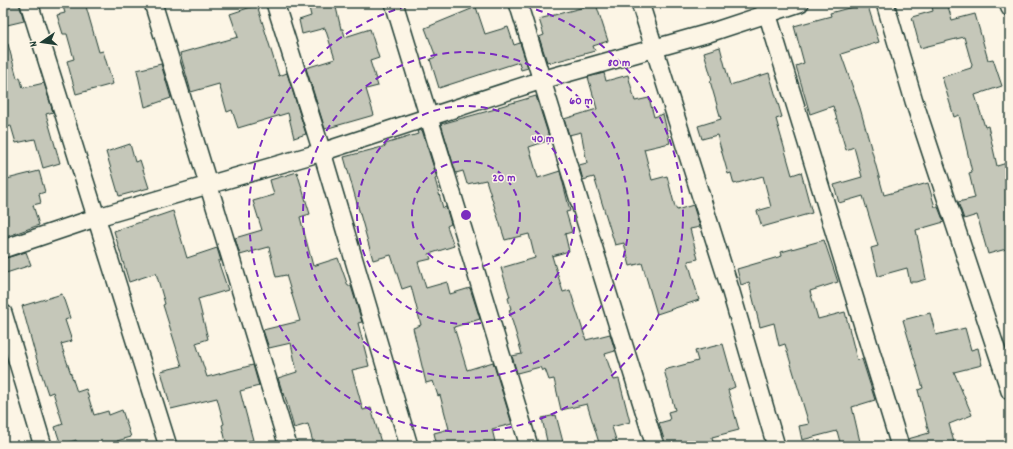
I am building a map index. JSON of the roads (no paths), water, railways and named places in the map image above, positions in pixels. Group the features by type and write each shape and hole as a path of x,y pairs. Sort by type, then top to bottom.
{"street":[{"path":"29,3 98,217 168,446"},
{"path":"153,3 210,185 288,446"},
{"path":"275,3 322,152 409,446"},
{"path":"394,3 529,446"},
{"path":"518,3 655,446"},
{"path":"640,3 731,292 776,446"},
{"path":"3,249 98,217 322,152 542,80 655,50 766,8 800,3"},
{"path":"886,3 914,101 1010,391"},
{"path":"1008,3 1010,8"},
{"path":"766,8 900,446"},
{"path":"3,313 43,446"}]}
